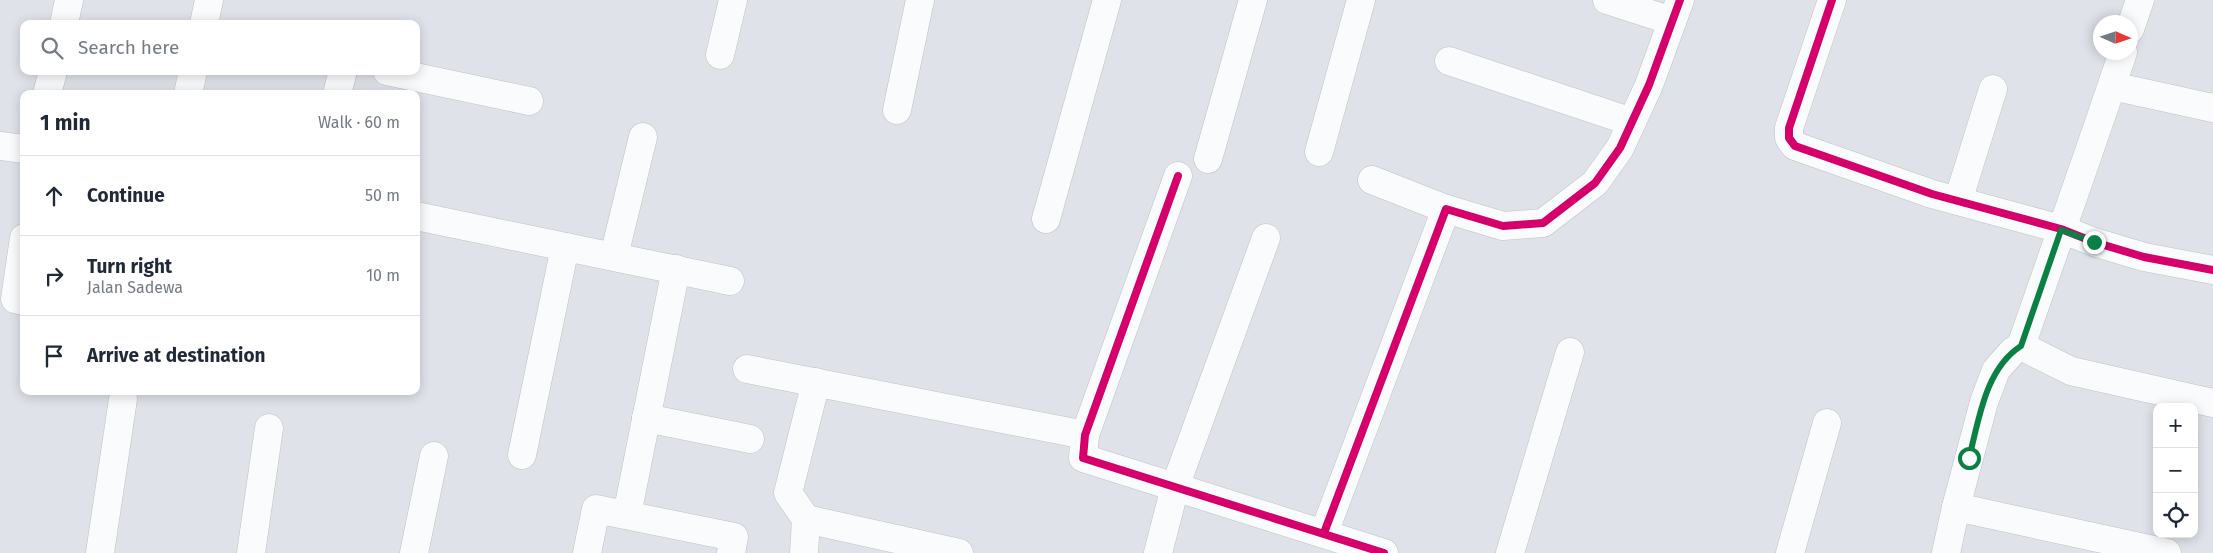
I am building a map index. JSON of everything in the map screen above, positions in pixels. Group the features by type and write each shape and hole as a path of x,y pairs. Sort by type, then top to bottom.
{"street":[{"path":"65,20 69,0"},
{"path":"205,20 210,0"},
{"path":"720,55 733,0"},
{"path":"897,110 920,0"},
{"path":"1046,219 1106,0"},
{"path":"1208,159 1253,0"},
{"path":"1319,152 1361,0"},
{"path":"1372,180 1446,209 1503,226 1543,224 1595,183 1620,148 1649,84 1676,10 1607,0"},
{"path":"1832,0 1789,128 1790,138 1795,146 1932,194 2061,230 2144,257 2213,270"},
{"path":"2135,15 2140,0"},
{"path":"1946,553 1956,507 1984,402 1996,370 2021,346 2061,230 2073,202 2120,60"},
{"path":"1449,61 1632,122"},
{"path":"49,90 52,75"},
{"path":"189,90 192,75"},
{"path":"338,90 343,75"},
{"path":"406,75 529,101"},
{"path":"2112,86 2213,108"},
{"path":"1958,201 1993,89"},
{"path":"614,256 643,137"},
{"path":"0,146 20,148"},
{"path":"1178,176 1085,435 1083,458 1384,553"},
{"path":"1324,533 1446,209"},
{"path":"420,217 730,281"},
{"path":"1158,553 1175,486 1266,238"},
{"path":"522,455 565,247"},
{"path":"13,299 20,260"},
{"path":"627,515 676,269"},
{"path":"2021,346 2071,371 2213,404"},
{"path":"1510,553 1570,352"},
{"path":"747,368 1085,435"},
{"path":"804,553 806,519 788,493 816,382"},
{"path":"100,553 123,399"},
{"path":"646,418 750,439"},
{"path":"1790,553 1827,423"},
{"path":"251,553 269,428"},
{"path":"414,553 434,456"},
{"path":"1956,507 2167,553"},
{"path":"586,553 596,509 734,537 731,553"},
{"path":"806,519 959,553"}],"cycle path":[{"path":"1324,533 1446,209 1503,226 1543,223 1595,183 1620,148 1649,85 1680,0"},
{"path":"1832,0 1789,128 1789,138 1795,146 1932,194 2061,229 2094,242 2144,257 2213,270"},
{"path":"1178,176 1085,435 1083,458 1384,553"}],"route":[{"path":"1969,458 1984,402 1996,370 2021,346 2061,230 2094,242"}]}
